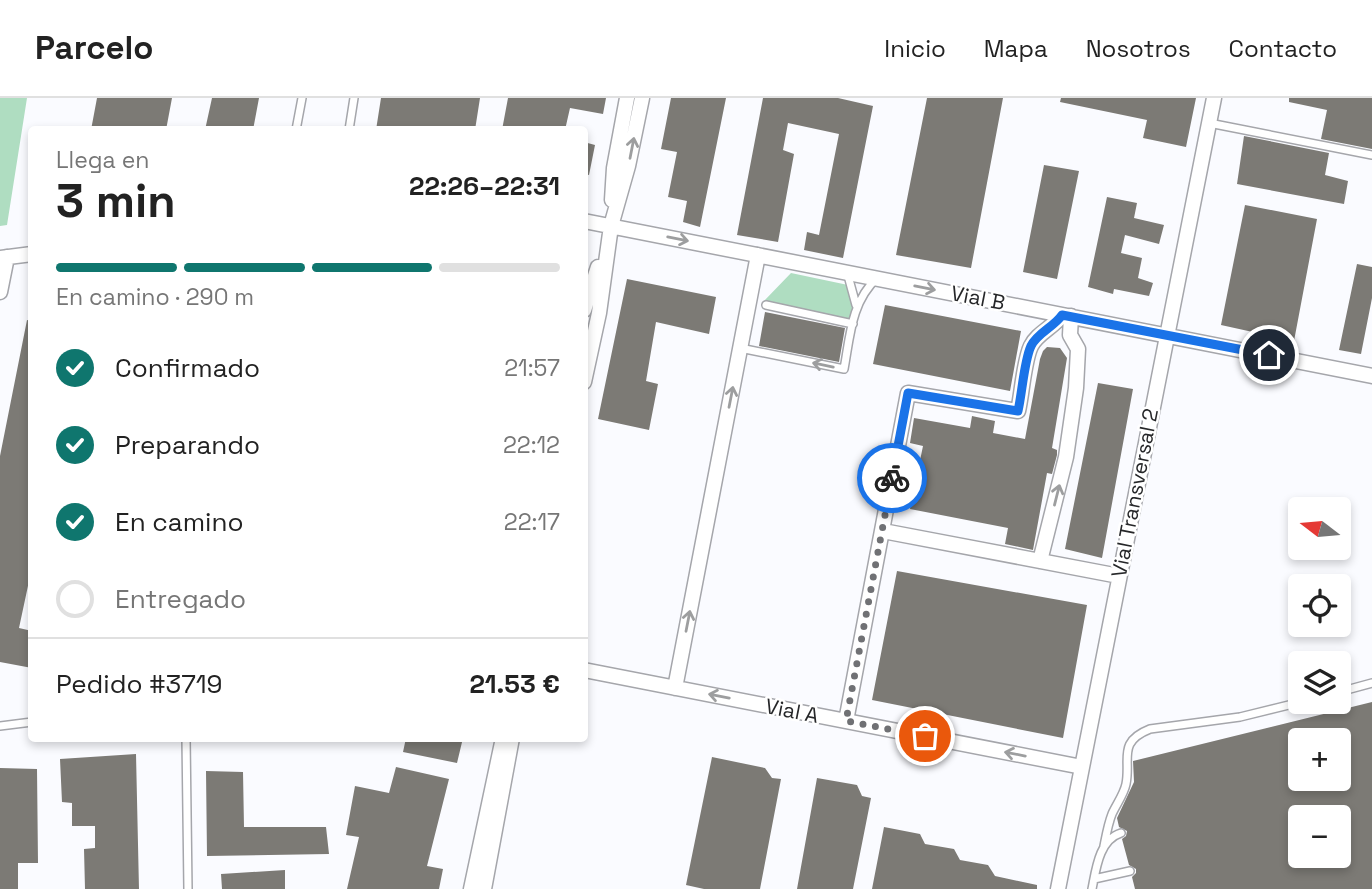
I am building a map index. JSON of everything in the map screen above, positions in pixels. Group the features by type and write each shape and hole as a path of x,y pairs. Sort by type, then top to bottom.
{"street":[{"path":"588,362 611,226 614,169 627,98"},
{"path":"588,298 628,166 642,98"},
{"name":"Vial Transversal 2","path":"1058,889 1214,98"},
{"name":"Vial B","path":"588,222 1372,376"},
{"path":"0,292 3,257 28,254"},
{"path":"675,688 758,255"},
{"path":"846,721 908,393 1018,411 1031,345 1066,315 1070,335 1078,349 1076,388 1066,457 1040,561"},
{"path":"883,531 1119,576"},
{"name":"Vial A","path":"588,671 1082,767"},
{"path":"471,889 502,742"},
{"path":"484,889 511,742"}],"lane":[{"path":"297,126 302,98"},
{"path":"350,126 354,98"},
{"path":"1209,123 1372,155"},
{"path":"847,272 856,305"},
{"path":"740,348 844,369 856,305 877,278"},
{"path":"766,305 853,324"},
{"path":"1351,689 1372,684"},
{"path":"1092,889 1111,816 1126,785 1126,755 1130,744 1139,733 1150,729 1240,718 1288,705"},
{"path":"0,726 28,722"},
{"path":"186,742 188,889"},
{"path":"1104,846 1112,836 1121,833"},
{"path":"1094,879 1130,871"}],"green space":[{"path":"0,98 27,98 7,225 0,226"},
{"path":"791,273 848,285 854,307 850,319 763,302"}],"building":[{"path":"97,98 172,98 167,126 92,126"},
{"path":"212,98 259,98 254,126 206,126"},
{"path":"381,98 480,98 476,126 377,126"},
{"path":"508,98 606,98 603,114 570,108 566,126 503,126"},
{"path":"671,98 726,98 700,227 683,222 687,201 668,197 677,152 661,149"},
{"path":"763,98 838,98 873,106 843,258 804,250 807,232 819,235 839,134 788,123 783,150 794,154 778,242 737,235"},
{"path":"927,98 1003,98 971,268 896,255"},
{"path":"1061,98 1196,98 1186,147 1143,138 1147,120 1060,102"},
{"path":"1289,98 1372,98 1372,149 1321,139 1327,110 1289,102"},
{"path":"1244,136 1329,153 1325,175 1348,181 1344,204 1237,184"},
{"path":"588,143 595,145 588,175"},
{"path":"1044,165 1079,171 1057,279 1023,272"},
{"path":"1107,197 1137,203 1134,218 1164,225 1159,244 1125,235 1121,253 1142,258 1138,278 1153,283 1149,296 1114,289 1113,294 1088,287"},
{"path":"1245,205 1317,219 1294,341 1221,325"},
{"path":"1357,264 1372,267 1372,298 1361,354 1339,350"},
{"path":"627,279 716,297 709,334 656,322 646,381 658,384 649,430 598,419"},
{"path":"885,305 1021,331 1010,391 873,364"},
{"path":"765,312 845,328 839,362 759,346"},
{"path":"28,320 28,586 19,628 28,630 28,667 0,662 0,456"},
{"path":"1047,347 1060,348 1067,358 1052,448 1057,450 1057,455 1052,474 1047,473 1033,550 1005,544 1008,528 910,509 923,446 910,443 914,418 970,428 972,416 995,421 993,433 1025,439 1040,359"},
{"path":"1098,383 1133,389 1102,558 1065,549"},
{"path":"897,571 1087,605 1063,738 872,700"},
{"path":"1372,702 1372,889 1135,889 1132,877 1136,869 1129,865 1122,839 1127,831 1119,827 1117,818 1134,782 1133,761 1323,714 1351,714 1351,707"},
{"path":"405,742 462,742 457,763 403,752"},
{"path":"136,754 139,889 85,889 84,849 95,848 95,826 72,826 72,803 62,802 60,759"},
{"path":"712,757 765,768 772,778 781,779 760,889 704,889 686,885"},
{"path":"396,767 449,779 427,866 443,869 439,889 347,889 359,837 346,835 355,786 389,793"},
{"path":"0,768 37,769 38,863 18,863 18,889 0,889"},
{"path":"206,771 243,772 244,827 326,827 329,854 207,856"},
{"path":"817,778 857,785 862,796 871,798 853,889 797,889"},
{"path":"884,827 920,834 925,844 954,849 960,860 988,865 995,876 1037,885 1037,889 872,889"},
{"path":"285,870 285,889 222,889 221,874"}],"way so far":[{"path":"892,478 846,721 925,736"}],"route":[{"path":"892,478 908,393 1018,411 1031,345 1062,315 1269,355"}]}
